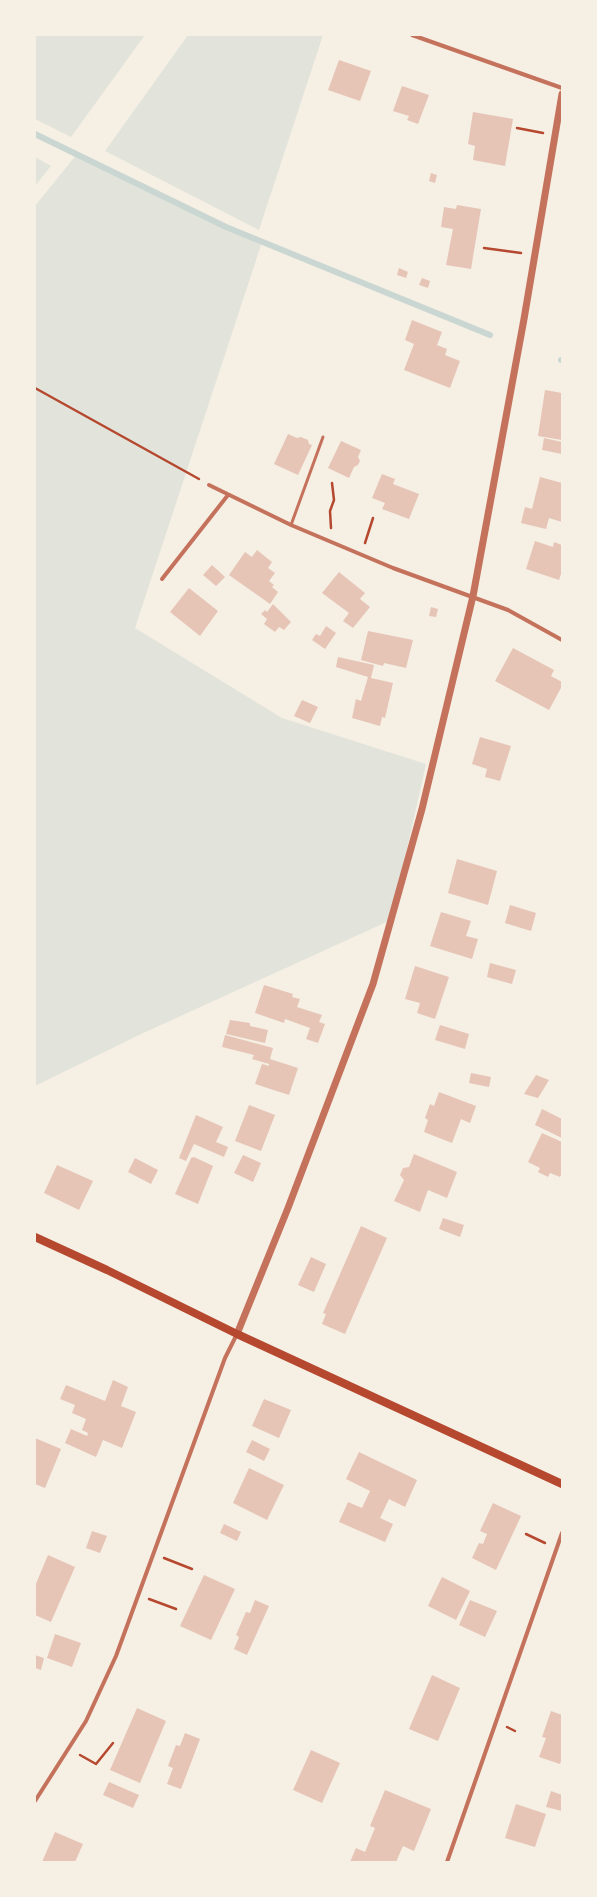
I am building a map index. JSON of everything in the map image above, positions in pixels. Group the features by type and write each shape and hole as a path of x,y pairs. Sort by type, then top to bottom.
{"main road":[{"path":"35,1237 107,1270 237,1334 562,1484"}],"street":[{"path":"412,35 562,88"},
{"path":"35,1800 86,1721 116,1656 140,1595 225,1358 237,1334 290,1201 373,984 422,809 473,596 535,254 562,94"},
{"path":"209,485 291,525 328,541 393,568 508,610 562,640"},
{"path":"162,579 228,495"},
{"path":"447,1862 562,1533"}],"lane":[{"path":"291,525 322,437"}],"path":[{"path":"517,128 555,135"},
{"path":"484,248 535,254"},
{"path":"35,388 209,485"},
{"path":"328,541 332,524 330,511 334,500 332,483"},
{"path":"361,554 373,518"},
{"path":"526,1534 557,1548"},
{"path":"154,1554 192,1569"},
{"path":"140,1595 176,1609"},
{"path":"69,1749 96,1764 113,1743"}],"shaded area":[{"path":"35,35 145,35 71,137 35,119"},
{"path":"188,35 323,35 259,230 105,151"},
{"path":"77,154 262,242 135,628 282,718 426,764 391,920 139,1035 35,1086 35,206"},
{"path":"35,157 51,166 35,186"}],"building":[{"path":"339,60 371,71 360,101 328,90"},
{"path":"402,86 429,95 418,124 407,120 409,116 393,111"},
{"path":"473,112 513,119 505,166 473,160 475,146 468,144"},
{"path":"431,173 437,175 435,183 429,181"},
{"path":"457,205 481,209 471,269 446,265 453,229 441,227 444,207 456,209"},
{"path":"399,268 408,272 406,278 397,275"},
{"path":"422,278 430,281 428,288 419,285"},
{"path":"412,320 442,332 437,345 447,349 445,355 460,361 450,388 404,370 414,344 405,340"},
{"path":"545,390 562,393 562,440 538,436"},
{"path":"288,434 297,438 301,437 308,440 309,444 312,445 298,475 274,464"},
{"path":"544,438 562,442 562,454 542,450"},
{"path":"341,441 361,450 358,457 360,461 358,465 354,467 349,478 328,468"},
{"path":"382,474 395,479 393,484 419,494 409,519 382,509 385,503 372,498"},
{"path":"540,477 562,483 562,522 549,518 546,529 521,523 525,507 532,509"},
{"path":"535,541 553,547 554,542 562,545 562,571 559,580 526,569"},
{"path":"257,550 272,562 268,568 275,573 269,581 274,585 272,587 278,592 270,604 229,575 245,552 252,557"},
{"path":"212,565 225,577 216,586 203,575"},
{"path":"339,572 365,593 360,599 370,607 353,628 343,621 349,613 322,593"},
{"path":"189,588 218,611 200,636 170,612"},
{"path":"273,604 291,622 284,630 279,627 275,632 264,624 267,619 261,614 265,610 267,612"},
{"path":"431,607 438,609 436,617 429,616"},
{"path":"326,626 336,633 325,649 312,640 316,634 320,636"},
{"path":"368,631 413,640 406,668 384,663 383,666 361,660"},
{"path":"513,648 554,670 551,676 562,682 562,686 549,710 495,681"},
{"path":"338,657 374,665 371,678 393,683 385,718 382,717 380,726 352,718 356,699 361,701 368,677 336,667"},
{"path":"302,700 318,707 310,723 294,716"},
{"path":"480,737 511,746 500,781 485,777 487,769 472,764"},
{"path":"457,859 497,871 488,905 448,893"},
{"path":"510,905 536,913 531,931 505,923"},
{"path":"441,912 471,921 466,936 478,939 472,959 430,946"},
{"path":"490,963 516,970 512,984 487,977"},
{"path":"415,966 449,977 435,1019 417,1013 420,1003 405,999"},
{"path":"264,985 293,994 292,997 300,999 297,1007 322,1015 319,1022 325,1024 318,1043 306,1039 310,1028 285,1019 284,1023 255,1013"},
{"path":"230,1020 250,1023 250,1026 268,1030 265,1043 226,1034"},
{"path":"440,1025 469,1034 465,1049 435,1040"},
{"path":"225,1035 273,1048 270,1059 298,1068 289,1095 255,1084 262,1064 269,1066 269,1064 252,1059 254,1055 222,1047"},
{"path":"471,1073 491,1077 489,1087 469,1083"},
{"path":"536,1075 549,1080 538,1098 524,1094"},
{"path":"439,1092 476,1106 470,1123 461,1119 452,1143 424,1132 428,1120 425,1118 430,1104 434,1106"},
{"path":"249,1105 275,1115 261,1151 235,1141"},
{"path":"542,1109 562,1119 562,1138 535,1125"},
{"path":"196,1115 223,1127 216,1142 228,1147 224,1157 194,1144 186,1161 179,1158"},
{"path":"542,1133 562,1142 562,1173 560,1177 550,1173 548,1177 538,1172 540,1168 528,1162"},
{"path":"414,1154 457,1172 447,1198 428,1190 420,1212 394,1201 404,1180 400,1175 403,1168 409,1167"},
{"path":"243,1155 261,1163 253,1182 234,1173"},
{"path":"194,1157 213,1166 198,1204 175,1194 191,1158"},
{"path":"135,1158 158,1170 151,1184 128,1172"},
{"path":"57,1165 93,1181 79,1210 44,1193"},
{"path":"443,1218 464,1225 460,1237 439,1229"},
{"path":"361,1226 387,1238 345,1334 322,1324 326,1314 323,1313"},
{"path":"311,1257 326,1264 314,1292 298,1285"},
{"path":"113,1380 128,1387 121,1406 136,1412 122,1448 103,1440 96,1457 65,1443 71,1429 87,1436 88,1433 82,1430 86,1419 72,1413 75,1405 60,1399 66,1385 105,1401"},
{"path":"264,1399 291,1410 279,1438 252,1426"},
{"path":"35,1438 61,1449 45,1488 35,1484"},
{"path":"252,1440 270,1449 264,1461 246,1452"},
{"path":"359,1452 417,1480 405,1507 389,1499 380,1518 393,1524 385,1542 339,1522 348,1502 362,1508 370,1491 346,1479"},
{"path":"249,1468 284,1485 267,1520 233,1503"},
{"path":"493,1503 521,1516 496,1570 472,1558 479,1543 483,1544 487,1534 480,1531"},
{"path":"224,1524 241,1532 237,1541 220,1533"},
{"path":"92,1531 107,1536 100,1553 86,1548"},
{"path":"48,1555 75,1567 51,1622 35,1615 35,1586"},
{"path":"204,1575 235,1589 211,1640 180,1626"},
{"path":"442,1577 470,1591 456,1620 428,1606"},
{"path":"255,1600 269,1606 247,1655 234,1649 239,1637 236,1635 246,1612 250,1613"},
{"path":"470,1600 497,1611 485,1637 459,1625"},
{"path":"55,1634 81,1643 72,1667 47,1658"},
{"path":"35,1655 44,1658 41,1670 35,1668"},
{"path":"432,1675 460,1688 438,1741 409,1729"},
{"path":"137,1708 166,1721 140,1783 110,1770"},
{"path":"551,1711 562,1715 562,1758 560,1764 539,1757 546,1738 542,1737"},
{"path":"185,1733 200,1739 181,1789 167,1784 173,1768 168,1766 176,1745 180,1746"},
{"path":"311,1750 340,1763 322,1803 293,1790"},
{"path":"109,1782 139,1795 133,1808 103,1795"},
{"path":"385,1790 431,1809 414,1851 403,1846 396,1862 350,1862 356,1848 365,1852 375,1828 370,1826"},
{"path":"551,1791 562,1795 562,1811 546,1807"},
{"path":"516,1804 546,1814 535,1847 505,1838"},
{"path":"55,1832 83,1844 75,1862 42,1862"}],"waterway":[{"path":"35,134 226,227 490,335"}]}
